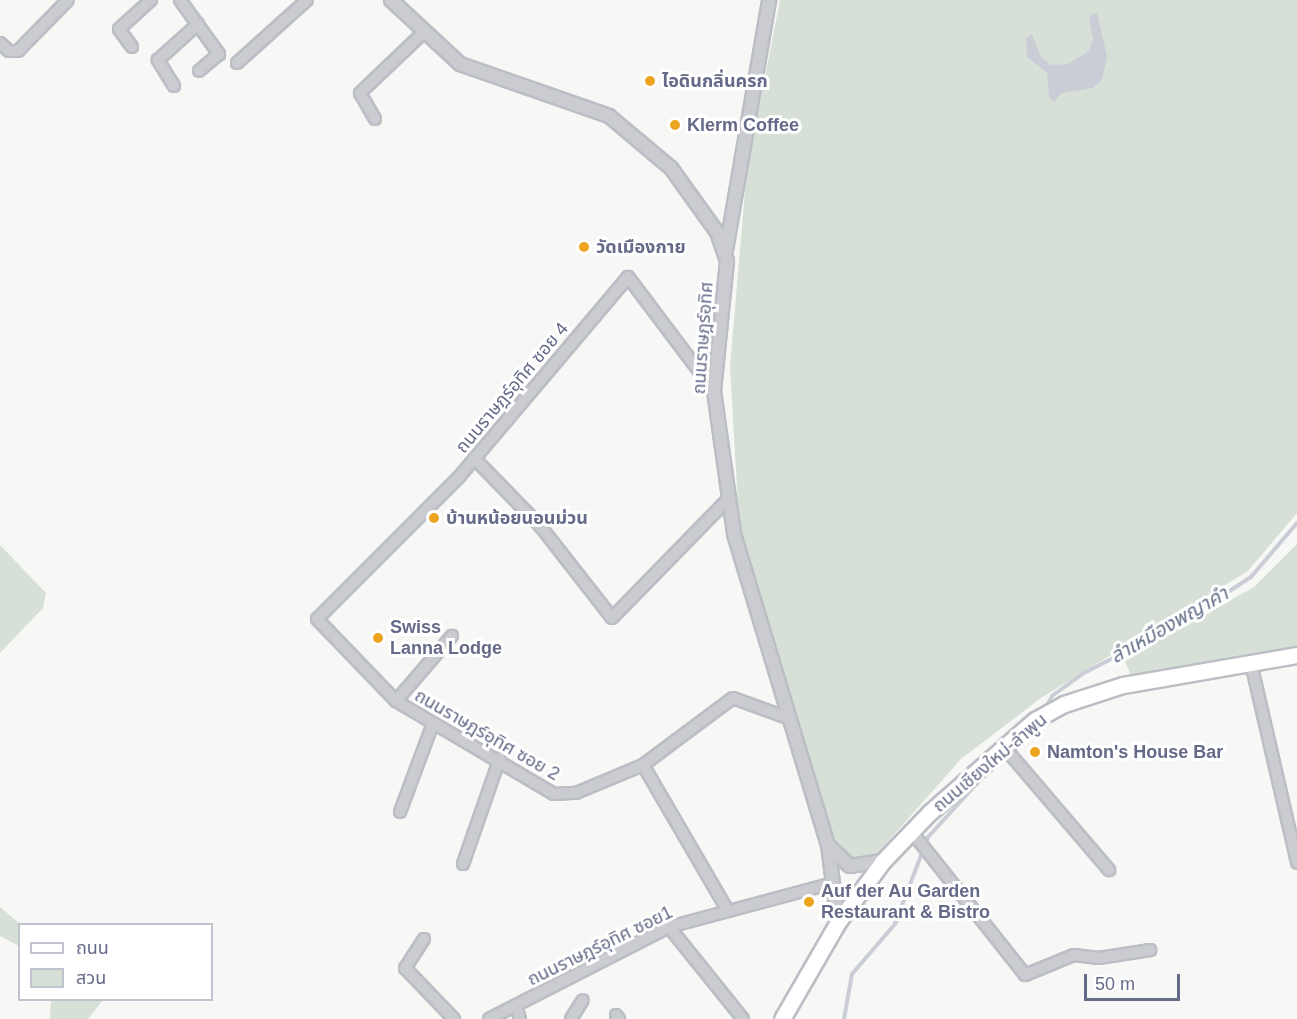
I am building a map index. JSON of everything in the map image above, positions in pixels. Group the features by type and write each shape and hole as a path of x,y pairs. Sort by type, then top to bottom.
{"main road":[{"name":"ถนนเชียงใหม่-ลำพูน","path":"782,1019 838,922 883,861 1035,720 1064,704 1123,685 1297,655"}],"street":[{"path":"0,42 9,51 18,51 68,0"},
{"path":"132,47 119,29 151,0"},
{"path":"180,0 219,54 199,71"},
{"path":"237,63 307,0"},
{"path":"391,0 460,64 609,116 670,168 726,250"},
{"name":"ถนนราษฎร์อุทิศ","path":"769,0 726,250 714,391 734,534 828,845 838,922"},
{"path":"174,86 158,60 198,24"},
{"path":"375,119 360,93 425,31"},
{"name":"ถนนราษฎร์อุทิศ ซอย 4","path":"317,619 474,458 628,277 714,391"},
{"path":"474,458 541,527 612,618 728,500"},
{"name":"ถนนราษฎร์อุทิศ ซอย 2","path":"317,619 396,701 432,726 500,758 554,794 565,795 643,765 733,698 788,718"},
{"path":"396,701 452,636"},
{"path":"1251,663 1297,863"},
{"path":"400,812 432,726"},
{"path":"1004,747 1109,870"},
{"path":"463,864 500,758"},
{"path":"643,765 728,911"},
{"path":"914,834 928,848 1025,975 1074,955 1099,958 1150,950"},
{"name":"ถนนราษฎร์อุทิศ","path":"828,845 850,866 883,861"},
{"name":"ถนนราษฎร์อุทิศ ซอย1","path":"489,1019 669,927 833,883"},
{"path":"669,927 743,1019"},
{"path":"424,939 405,968 454,1019"},
{"path":"572,1019 583,1000"},
{"path":"516,1006 520,1019"}],"green space":[{"path":"780,0 1297,0 1297,513 1248,571 1041,698 961,759 875,856 860,859 851,858 834,838 816,790 777,669 739,523 730,366 747,168"},
{"path":"1297,544 1297,646 1132,678 1124,659 1254,587"},
{"path":"0,545 46,593 43,608 0,653"},
{"path":"0,907 19,923 18,945 0,936"},
{"path":"51,1001 102,1001 88,1019 50,1019"}],"shaded area":[{"path":"1097,13 1107,56 1102,80 1093,88 1062,93 1054,102 1049,98 1047,73 1027,57 1026,38 1032,34 1041,57 1051,65 1068,64 1089,51 1093,39 1089,20 1091,14"}],"waterway":[{"name":"ลำเหมืองพญาคำ","path":"1046,707 1052,696 1084,673 1176,626 1251,577 1297,523"},
{"name":"ลำเหมืองพญาคำ","path":"844,1019 852,974 895,924 928,837 992,767"}],"place":[{"name":"ไอดินกลิ่นครก","path":"650,81"},
{"name":"Klerm Coffee","path":"675,125"},
{"name":"วัดเมืองกาย","path":"584,247"},
{"name":"บ้านหน้อยนอนม่วน","path":"434,518"},
{"name":"Swiss Lanna Lodge","path":"378,638"},
{"name":"Namton's House Bar","path":"1035,752"},
{"name":"Auf der Au Garden Restaurant & Bistro","path":"809,902"}]}
